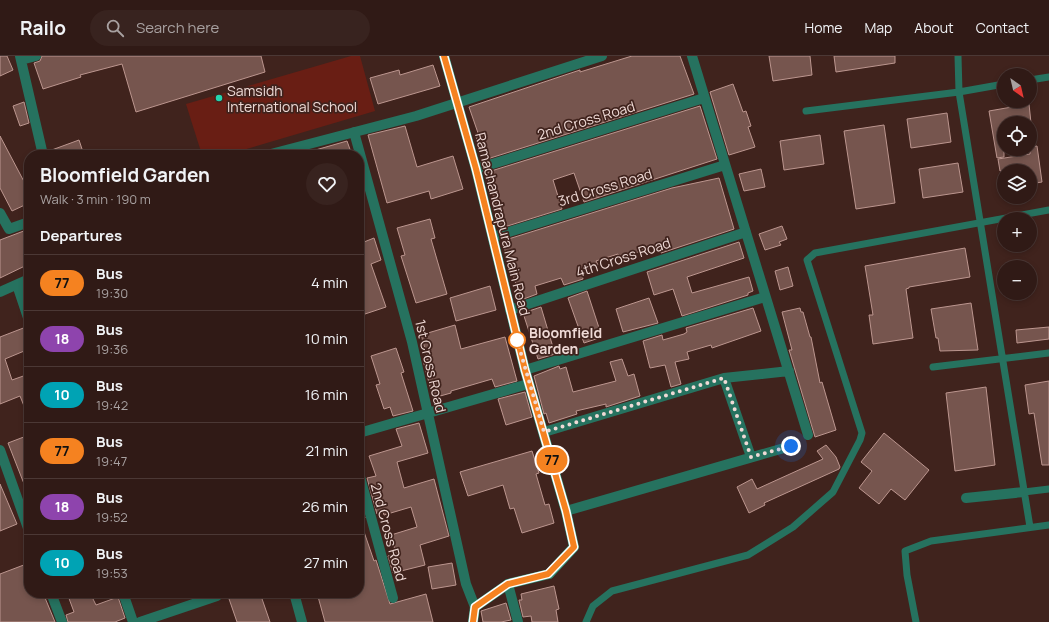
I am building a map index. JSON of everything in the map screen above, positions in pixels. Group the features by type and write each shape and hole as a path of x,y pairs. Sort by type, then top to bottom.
{"street":[{"path":"36,56 20,58 42,150"},
{"name":"Ramachandrapura Main Road","path":"444,56 476,169 528,384 544,432 566,511 574,547 548,574 508,584 475,607"},
{"path":"287,150 416,116 575,61 602,56"},
{"path":"692,56 808,435"},
{"name":"2nd Cross Road","path":"476,169 704,98"},
{"name":"1st Cross Road","path":"354,132 359,150"},
{"name":"3rd Cross Road","path":"493,237 725,165"},
{"name":"1st Cross Road","path":"364,168 412,342 466,584 475,607"},
{"path":"0,213 9,229 24,224"},
{"name":"4th Cross Road","path":"510,310 746,232"},
{"path":"0,292 24,282"},
{"path":"17,285 24,306"},
{"path":"525,370 766,297"},
{"path":"544,432 724,378 788,371"},
{"path":"724,378 751,457"},
{"path":"364,431 528,384"},
{"path":"566,511 791,446"},
{"path":"0,450 24,517"},
{"name":"2nd Cross Road","path":"364,491 393,598"},
{"path":"966,498 1024,492"},
{"path":"508,584 518,622"},
{"path":"53,598 62,622"},
{"path":"125,598 133,622"},
{"path":"140,622 211,598"},
{"path":"295,598 302,622"},
{"path":"473,622 475,607"}],"lane":[{"path":"958,56 959,92 1030,527"},
{"path":"1037,79 1049,77"},
{"path":"806,111 959,92 997,85"},
{"path":"586,622 593,606 612,591 748,555 793,527 833,492 860,440 862,433 807,260 815,253 981,221 1049,210"},
{"path":"933,367 1049,353"},
{"path":"1024,492 1049,488"},
{"path":"916,622 907,575 905,551 931,541 1049,525"}],"shaded area":[{"path":"351,56 360,56 375,111 243,150 200,150 186,104"}],"building":[{"path":"0,56 7,56 13,70 0,76"},
{"path":"42,56 261,56 265,72 136,112 122,64 80,75 81,77 43,89 34,63 40,61"},
{"path":"632,56 680,56 694,94 484,160 475,134 478,133 469,107 580,70 580,72"},
{"path":"769,56 810,56 812,75 773,81"},
{"path":"834,56 895,56 895,63 836,72"},
{"path":"433,65 440,86 378,104 370,78 399,70 400,75"},
{"path":"733,84 743,112 746,111 751,126 748,127 755,147 729,155 710,92"},
{"path":"24,102 29,123 20,126 13,106"},
{"path":"700,106 717,159 584,202 574,173 553,180 562,209 501,228 493,203 495,202 487,175 488,172"},
{"path":"1006,108 1029,108 1030,116 997,116 997,156 1004,157 997,158 989,111"},
{"path":"947,113 951,142 911,148 907,119"},
{"path":"884,125 895,203 856,209 844,131"},
{"path":"405,126 417,167 453,156 463,189 431,199 429,191 387,203 368,135"},
{"path":"820,135 824,164 784,170 780,141"},
{"path":"0,136 24,182 24,205 12,211 0,188"},
{"path":"79,140 82,150 52,150"},
{"path":"347,141 350,150 316,150"},
{"path":"1037,146 1042,182 1037,183 1037,164 999,164 998,159 1017,156 1037,156"},
{"path":"958,163 963,192 923,198 919,169"},
{"path":"761,169 765,187 744,191 739,174"},
{"path":"719,178 734,229 661,253 658,244 620,259 618,254 596,261 598,265 581,271 583,279 564,285 561,278 535,286 537,294 521,300 502,241 672,188"},
{"path":"430,219 435,238 431,239 447,294 416,303 401,256 405,255 397,228"},
{"path":"782,226 787,239 779,242 781,245 765,250 759,234"},
{"path":"24,231 24,266 0,278 0,240"},
{"path":"374,238 381,260 371,264 386,307 364,314 364,242"},
{"path":"739,242 744,258 687,277 692,293 749,277 753,291 748,293 748,295 682,316 673,289 654,295 647,272"},
{"path":"965,248 970,277 909,287 906,289 913,338 873,344 869,315 873,315 865,266"},
{"path":"788,267 793,286 780,290 775,271"},
{"path":"490,286 496,310 456,321 450,298"},
{"path":"587,291 602,337 584,343 568,298"},
{"path":"649,298 658,323 623,332 616,309"},
{"path":"971,303 978,350 940,351 931,309"},
{"path":"541,307 555,354 538,359 523,313"},
{"path":"753,308 761,331 712,348 711,345 687,352 689,359 675,362 681,384 671,387 665,365 650,368 643,341 662,335 663,340 684,334 687,332 686,328"},
{"path":"800,308 801,312 803,312 811,337 820,383 822,382 836,430 815,437 789,350 792,350 782,312"},
{"path":"455,325 461,349 505,337 517,381 495,387 492,379 433,398 423,360 428,359 421,335"},
{"path":"1049,327 1049,339 1017,343 1016,330"},
{"path":"24,328 24,351 5,359 12,380 24,376 24,406 20,396 0,404 0,337"},
{"path":"396,348 404,372 401,373 413,411 393,416 390,407 384,409 376,385 380,384 371,356"},
{"path":"622,359 628,376 634,374 640,396 606,407 606,404 576,411 577,414 549,423 546,413 544,414 534,376 559,366 560,369 566,367 573,392 616,381 610,362"},
{"path":"1049,381 1049,465 1042,465 1034,413 1029,414 1025,385"},
{"path":"986,387 995,465 955,471 946,393"},
{"path":"525,392 532,417 506,425 498,399"},
{"path":"419,423 428,453 397,462 404,488 434,479 449,536 420,545 425,565 393,573 388,556 396,554 391,535 417,527 411,507 384,515 383,512 377,514 367,478 376,476 369,456 402,446 396,429"},
{"path":"884,433 929,470 905,500 891,489 879,504 859,488 872,471 861,462"},
{"path":"24,437 24,484 8,443"},
{"path":"826,445 836,457 840,467 839,469 764,503 765,505 749,513 737,487 752,479 757,489 823,459 817,451"},
{"path":"532,451 539,473 536,474 545,505 549,504 554,523 522,533 514,508 510,509 503,485 468,496 460,472"},
{"path":"0,484 17,524 0,531"},
{"path":"364,532 374,561 376,560 390,604 426,594 433,622 325,622 318,598 364,598"},
{"path":"452,563 456,585 432,589 428,567"},
{"path":"24,565 24,598 45,598 55,622 0,622 0,574"},
{"path":"554,586 559,609 556,610 558,622 532,622 531,616 523,617 519,600 522,600 521,594"},
{"path":"69,598 92,598 96,605 118,598 125,618 115,622 68,622 66,615 74,612"},
{"path":"229,598 262,598 270,622 237,622"},
{"path":"506,603 511,620 501,622 483,622 481,611"}],"bus line":[{"name":"77","path":"444,56 476,169 525,370 566,511 574,547 548,574 508,584 475,607 473,622"}],"place":[{"name":"Samsidh International School","path":"219,98"},
{"name":"Bloomfield Garden","path":"517,340"}],"route":[{"path":"517,340 528,384 544,432 724,378 751,457 791,446"}]}
